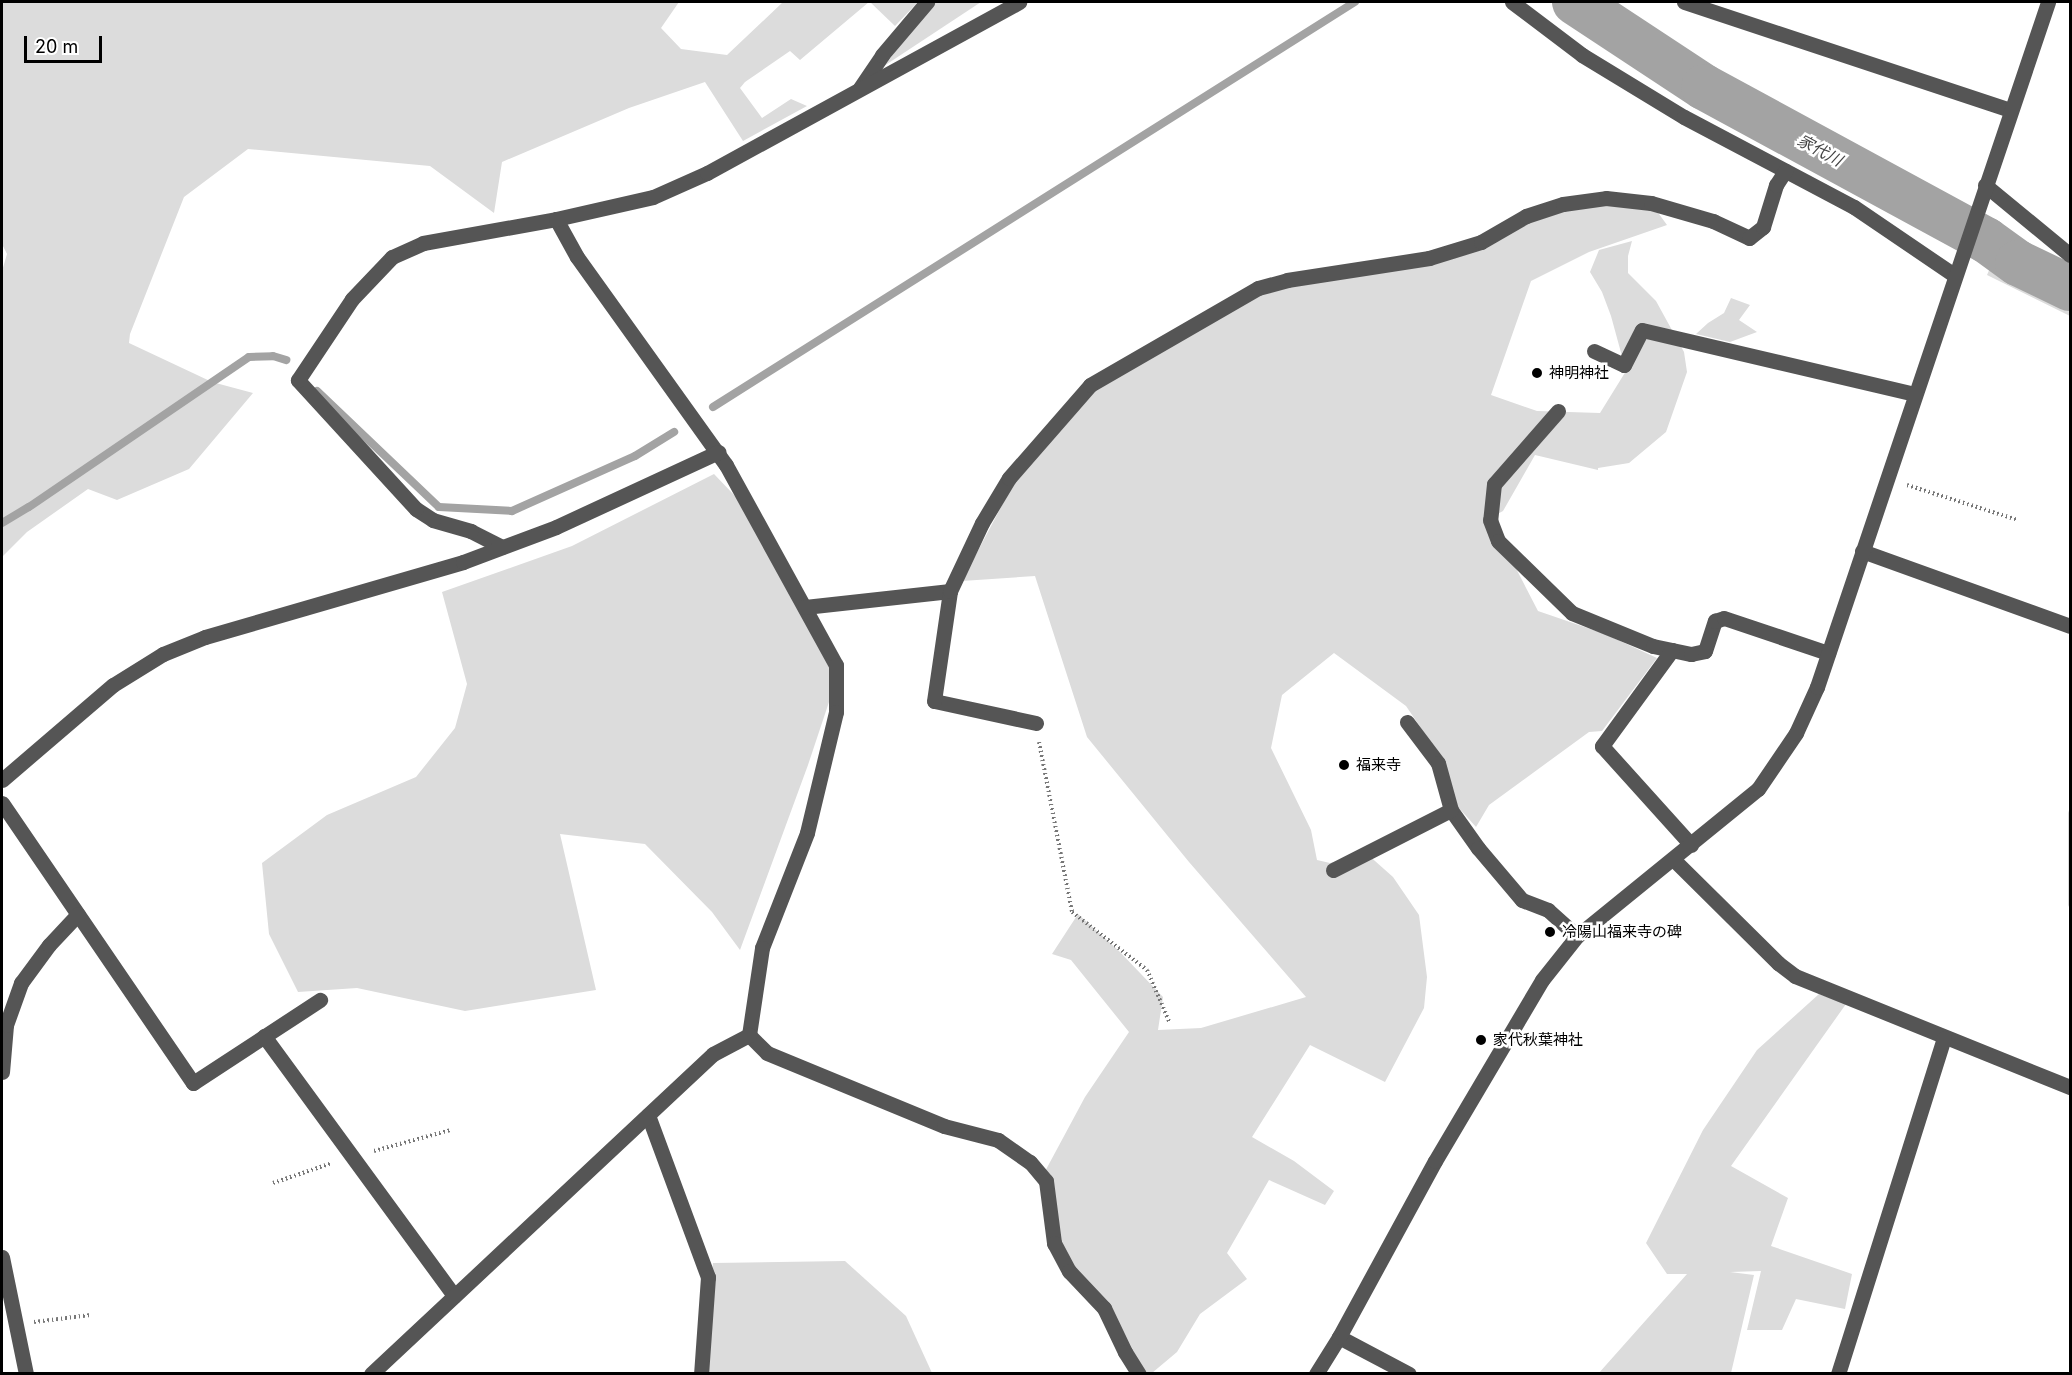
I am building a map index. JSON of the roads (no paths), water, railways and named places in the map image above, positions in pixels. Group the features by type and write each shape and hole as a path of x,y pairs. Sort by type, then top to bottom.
{"street":[{"path":"859,91 882,55 927,2"},
{"path":"502,548 471,531 433,520 416,509 298,380 351,299 392,257 423,243 556,219 653,197 707,173 1019,2"},
{"path":"1512,2 1582,55 1684,117 1854,207 1957,269"},
{"path":"1684,2 2011,110"},
{"path":"1317,1374 1340,1337 1436,1161 1542,980 1577,936 1741,806 1772,772 1796,733 1817,687 2048,2"},
{"path":"1036,723 934,700 950,591 982,523 1009,478 1090,385 1258,288 1287,280 1429,258 1481,242 1526,216 1563,204 1606,198 1651,203 1713,221 1749,238 1763,227 1776,185 1785,171"},
{"path":"1985,185 2070,255"},
{"path":"556,219 577,257 718,452 836,665 836,712 807,833 762,948 749,1035"},
{"path":"1594,351 1624,365 1642,330 1914,394"},
{"path":"1558,411 1494,484 1491,519 1498,541 1572,613 1653,646 1691,654 1705,651 1715,621 1724,618 1828,652"},
{"path":"2,780 113,685 163,654 205,637 463,562 502,548 556,526 718,452"},
{"path":"1862,551 2070,626"},
{"path":"805,607 950,591"},
{"path":"1672,650 1602,746 1691,845"},
{"path":"1407,722 1438,763 1451,810 1478,848 1522,900 1548,910 1577,936"},
{"path":"2,803 193,1083 320,1000"},
{"path":"1333,870 1451,810"},
{"path":"1673,859 1778,963 1795,976 2070,1087"},
{"path":"2,1072 6,1025 21,983 49,945 78,914"},
{"path":"371,1374 713,1054 749,1035"},
{"path":"749,1035 767,1053 944,1126 998,1140 1030,1162 1046,1181 1057,1249 1069,1271 1104,1308 1125,1352 1139,1374"},
{"path":"264,1036 454,1296"},
{"path":"1838,1374 1944,1038"},
{"path":"648,1114 708,1277 701,1374"},
{"path":"2,1257 26,1374"},
{"path":"1340,1337 1409,1374"}],"waterway":[{"path":"713,407 1355,2"},
{"name":"家代川","path":"1575,2 1704,87 1986,240 2018,263 2070,288"},
{"path":"2,523 249,357 273,356 286,360"},
{"path":"317,391 439,507 512,511 635,456 674,432"}],"place":[{"name":"神明神社","path":"1537,373"},
{"name":"福来寺","path":"1344,765"},
{"name":"冷陽山福来寺の碑","path":"1550,932"},
{"name":"家代秋葉神社","path":"1481,1040"}]}
